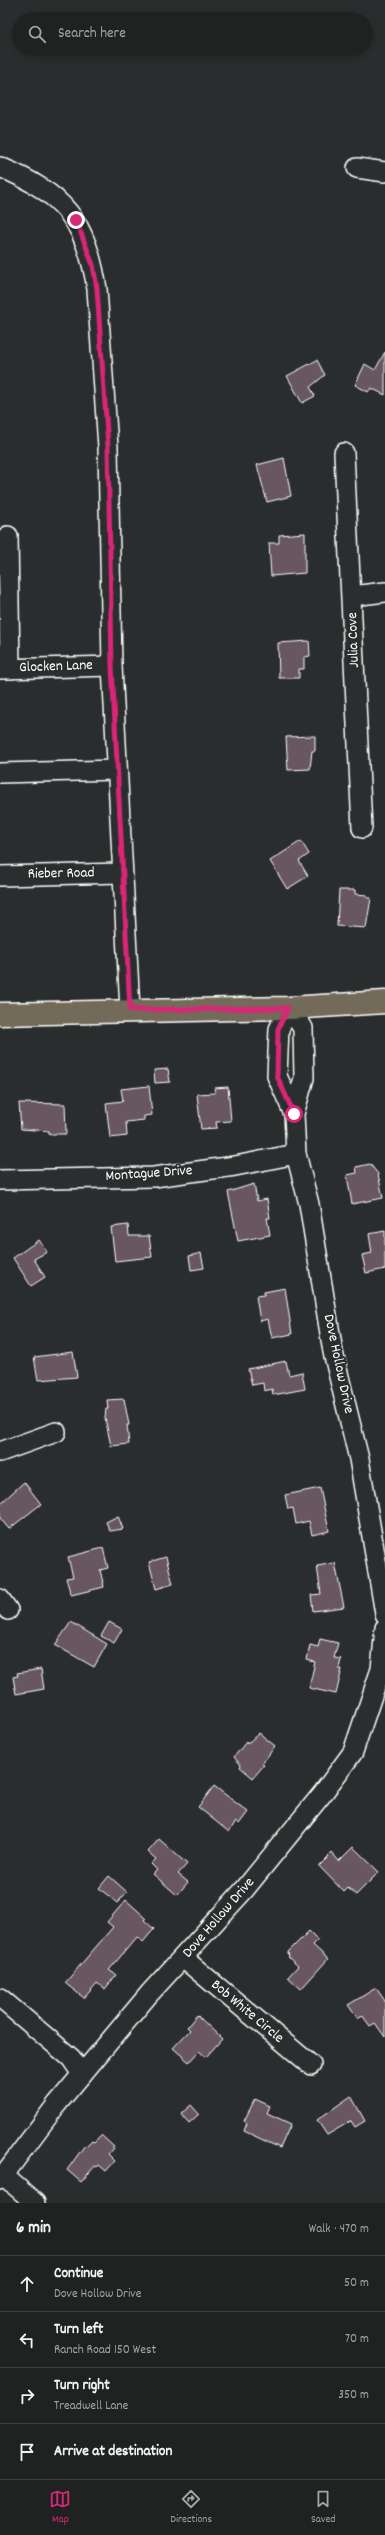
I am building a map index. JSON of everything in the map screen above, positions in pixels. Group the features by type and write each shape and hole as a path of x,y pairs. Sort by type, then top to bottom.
{"main road":[{"path":"0,1014 130,1010 288,1008 385,1002"}],"street":[{"path":"0,167 28,179 53,196 76,220 93,265 97,289 108,447 112,666 130,1010"},
{"path":"357,168 385,172"},
{"name":"Julia Cove","path":"344,453 362,828"},
{"path":"5,669 8,536"},
{"path":"352,596 385,592"},
{"name":"Glocken Lane","path":"5,669 112,666"},
{"path":"0,773 117,770"},
{"name":"Rieber Road","path":"0,876 122,873"},
{"name":"Dove Hollow Drive","path":"294,1114 277,1076 278,1029 288,1008 303,1028 304,1078 294,1114 296,1154 309,1204 333,1352 359,1459 385,1614"},
{"name":"Montague Drive","path":"0,1180 154,1177 235,1166 296,1154"},
{"path":"0,1452 56,1432"},
{"name":"Dove Hollow Drive","path":"2,2178 82,2074 244,1890 323,1793 353,1752 381,1669 385,1628"},
{"name":"Bob White Circle","path":"183,1958 311,2065"},
{"path":"0,1998 71,2058 82,2074"},
{"path":"2,2178 35,2203"}],"building":[{"path":"385,352 385,395 371,388 368,392 355,385 365,364 375,370"},
{"path":"317,360 325,375 310,387 315,396 302,403 287,376"},
{"path":"284,458 291,496 267,502 257,465"},
{"path":"305,533 305,573 271,576 269,543 279,543 279,535"},
{"path":"309,641 310,656 304,657 304,669 299,669 299,678 279,678 278,643"},
{"path":"315,736 315,751 312,751 310,769 288,770 286,737"},
{"path":"301,841 309,854 299,861 308,876 287,889 270,861"},
{"path":"339,890 355,890 355,894 367,895 367,898 371,898 366,928 337,926"},
{"path":"168,1069 170,1082 155,1083 154,1070"},
{"path":"149,1086 152,1115 144,1116 144,1120 126,1122 127,1136 110,1138 106,1103 123,1101 121,1089"},
{"path":"228,1087 231,1121 216,1122 217,1128 201,1129 197,1094 215,1093 214,1088"},
{"path":"19,1103 65,1104 66,1134 49,1134 49,1131 21,1129"},
{"path":"370,1164 378,1174 383,1198 352,1204 347,1175 357,1173 356,1167"},
{"path":"254,1184 257,1201 267,1199 270,1218 267,1218 270,1235 238,1241 228,1192"},
{"path":"128,1225 129,1236 149,1236 152,1257 115,1261 111,1227"},
{"path":"385,1231 385,1269 366,1273 362,1255 372,1253 369,1234"},
{"path":"39,1240 47,1252 34,1259 45,1277 31,1286 13,1258"},
{"path":"201,1253 204,1268 191,1270 189,1256"},
{"path":"285,1288 292,1334 272,1338 268,1319 260,1321 256,1296 264,1295 264,1292"},
{"path":"73,1352 77,1377 38,1380 34,1357"},
{"path":"286,1361 289,1375 302,1372 305,1389 273,1395 272,1389 264,1391 263,1383 252,1385 248,1369"},
{"path":"124,1399 129,1425 127,1425 129,1444 111,1446 105,1418 106,1409 108,1409 107,1400"},
{"path":"24,1482 41,1504 9,1529 0,1518 0,1504"},
{"path":"320,1488 329,1531 312,1535 309,1521 296,1524 293,1508 288,1509 285,1495"},
{"path":"118,1516 123,1529 110,1531 106,1522"},
{"path":"103,1548 108,1568 100,1570 104,1587 71,1595 66,1578 73,1577 68,1557"},
{"path":"166,1557 173,1584 156,1589 149,1562"},
{"path":"335,1563 344,1607 313,1611 311,1595 321,1594 317,1566"},
{"path":"71,1622 107,1644 94,1667 55,1645"},
{"path":"109,1622 122,1629 114,1643 101,1636"},
{"path":"320,1639 338,1643 334,1658 341,1659 339,1669 342,1669 336,1694 309,1688 315,1662 307,1660 310,1645 318,1647"},
{"path":"41,1669 44,1689 16,1694 13,1677 18,1676 17,1673"},
{"path":"259,1733 275,1746 262,1764 264,1765 253,1778 240,1767 241,1765 234,1757 246,1742 247,1744"},
{"path":"214,1786 248,1812 239,1824 236,1821 229,1832 198,1807"},
{"path":"159,1839 187,1864 178,1874 188,1882 177,1895 153,1874 157,1870 151,1864 156,1859 148,1852"},
{"path":"353,1847 379,1872 356,1895 348,1888 344,1892 319,1866 332,1853 339,1861"},
{"path":"109,1876 127,1892 117,1903 99,1888"},
{"path":"126,1900 146,1918 144,1920 154,1929 143,1942 137,1937 109,1970 116,1975 105,1989 97,1983 84,1998 65,1983 113,1927 107,1922"},
{"path":"309,1931 318,1940 313,1945 328,1959 301,1989 288,1977 298,1966 289,1958 288,1952"},
{"path":"376,1988 385,2001 385,2037 375,2023 370,2026 362,2015 358,2019 348,2005"},
{"path":"197,2015 222,2039 206,2057 199,2051 189,2062 173,2048 190,2030 187,2027"},
{"path":"351,2096 365,2121 355,2127 351,2121 327,2135 317,2120"},
{"path":"255,2099 270,2106 267,2113 291,2124 280,2148 244,2131 247,2123 244,2121"},
{"path":"191,2105 199,2114 189,2123 181,2114"},
{"path":"101,2135 114,2147 108,2154 115,2161 106,2171 99,2165 97,2167 95,2166 81,2182 67,2170 85,2145 87,2146 92,2141 94,2142"}],"route":[{"path":"76,220 93,265 97,289 108,447 112,666 130,1010 288,1008 278,1029 277,1076 294,1114"}]}
